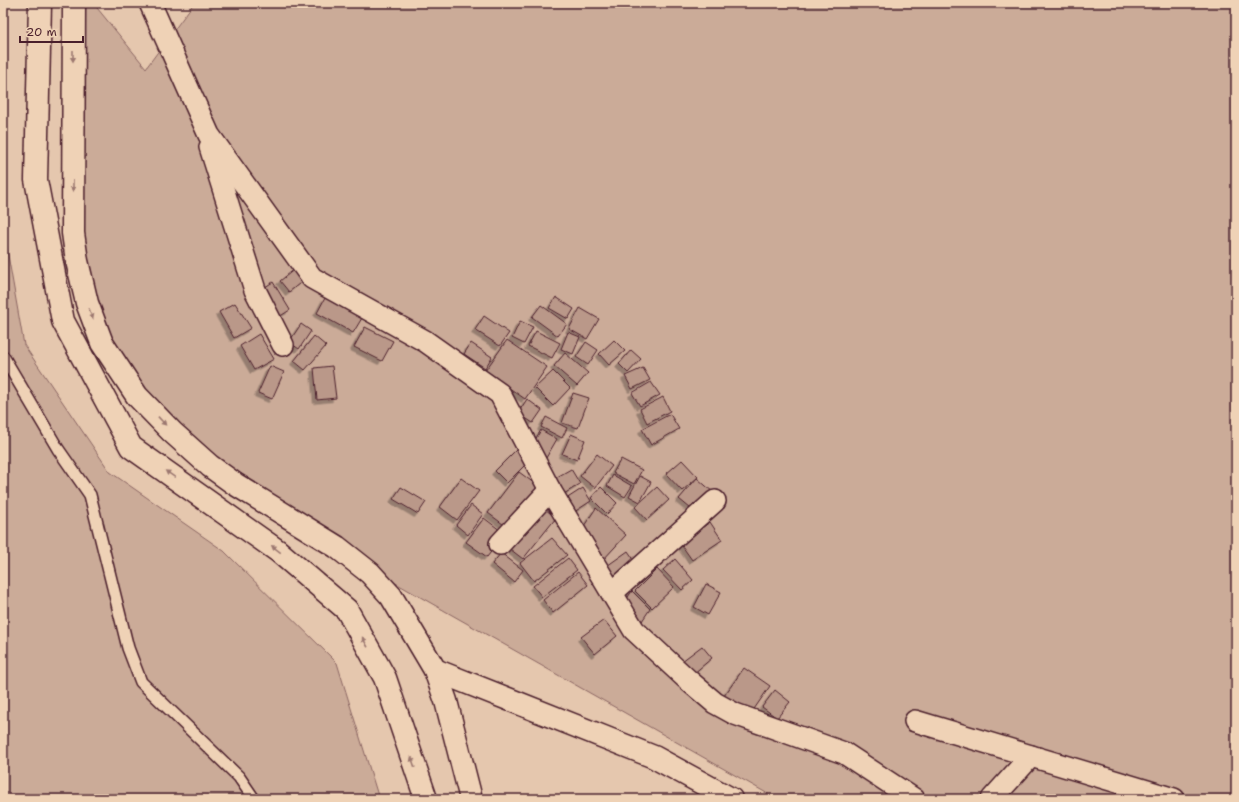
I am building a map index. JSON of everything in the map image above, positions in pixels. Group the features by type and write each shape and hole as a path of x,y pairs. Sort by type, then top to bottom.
{"street":[{"path":"40,3 36,180 63,320 131,446 278,551 348,610 384,678 426,799"},
{"path":"74,3 73,233 77,261 88,304 102,343 137,396 172,432 204,461 235,484 337,547 370,573 391,596 435,670 446,701 471,799"},
{"path":"150,3 209,135 312,278 425,341 500,394 550,490 634,630 715,703 735,714 844,753 914,799"},
{"path":"199,113 256,290 283,346"},
{"path":"500,544 550,490"},
{"path":"612,593 715,502"},
{"path":"435,670 654,756 731,799"},
{"path":"915,722 1032,756 1130,793 1174,799"},
{"path":"992,799 1032,756"}],"lane":[{"path":"3,356 58,449 90,495 128,648 141,682 239,777 254,799"}],"shaded area":[{"path":"72,3 93,3 146,68 194,3 1236,3 1236,799 777,799 286,521 97,347 66,141"},
{"path":"3,227 24,345 110,472 224,551 337,663 379,799 3,799"}],"building":[{"path":"296,268 305,279 289,292 280,281"},
{"path":"273,282 290,310 274,320 257,292"},
{"path":"556,297 574,309 568,319 549,308"},
{"path":"325,298 362,318 353,333 317,313"},
{"path":"235,303 251,328 234,338 219,312"},
{"path":"541,305 567,324 558,336 532,317"},
{"path":"580,308 599,319 587,339 569,329"},
{"path":"484,316 509,333 500,346 475,330"},
{"path":"520,321 533,327 524,344 512,338"},
{"path":"301,324 311,331 299,349 289,342"},
{"path":"365,327 393,341 382,361 354,347"},
{"path":"536,331 560,343 552,358 528,346"},
{"path":"568,332 580,337 573,354 561,349"},
{"path":"259,334 274,359 254,370 240,346"},
{"path":"314,336 326,346 305,370 294,361"},
{"path":"507,340 547,367 525,399 485,371"},
{"path":"614,340 625,351 609,365 599,354"},
{"path":"586,342 598,350 588,365 576,357"},
{"path":"471,343 492,357 485,368 464,354"},
{"path":"631,350 641,359 628,373 619,364"},
{"path":"565,353 588,373 577,386 554,366"},
{"path":"270,366 284,372 272,399 258,393"},
{"path":"332,366 336,398 317,400 314,368"},
{"path":"643,368 650,380 632,389 625,376"},
{"path":"553,371 570,388 553,406 535,388"},
{"path":"651,382 660,395 640,406 632,393"},
{"path":"573,393 589,398 578,428 562,423"},
{"path":"663,397 670,411 647,423 640,409"},
{"path":"527,399 542,410 533,423 518,413"},
{"path":"670,414 679,429 651,445 642,429"},
{"path":"546,417 567,428 562,438 541,427"},
{"path":"541,430 557,439 546,458 530,448"},
{"path":"571,434 585,440 577,460 562,454"},
{"path":"518,448 530,460 507,483 495,471"},
{"path":"597,454 612,466 595,488 580,476"},
{"path":"621,459 642,470 634,484 613,473"},
{"path":"682,460 698,477 682,491 666,474"},
{"path":"571,469 580,484 559,497 550,481"},
{"path":"519,472 542,489 511,530 488,513"},
{"path":"613,475 632,486 625,497 607,486"},
{"path":"640,476 651,482 640,502 629,496"},
{"path":"461,478 479,491 457,520 440,507"},
{"path":"697,478 714,493 696,513 679,499"},
{"path":"401,487 426,502 418,514 393,499"},
{"path":"601,487 617,503 607,514 591,498"},
{"path":"657,487 669,500 647,520 635,507"},
{"path":"583,488 591,501 568,516 560,503"},
{"path":"539,504 556,518 523,559 506,546"},
{"path":"471,505 483,514 468,535 456,525"},
{"path":"596,508 626,535 603,560 582,529"},
{"path":"484,518 505,534 487,557 466,542"},
{"path":"710,522 722,540 692,560 680,543"},
{"path":"552,538 567,555 534,581 520,563"},
{"path":"628,551 637,564 615,579 604,568"},
{"path":"501,553 523,570 514,582 492,564"},
{"path":"568,558 577,570 542,597 533,586"},
{"path":"675,559 693,580 682,590 663,570"},
{"path":"657,569 674,587 652,608 635,591"},
{"path":"578,572 588,585 553,613 543,600"},
{"path":"706,584 721,592 708,615 694,607"},
{"path":"632,591 650,609 642,621 624,603"},
{"path":"604,620 617,636 595,654 581,637"},
{"path":"702,646 712,658 693,674 682,661"},
{"path":"744,668 770,686 750,715 724,696"},
{"path":"775,690 790,702 777,718 762,707"}]}
